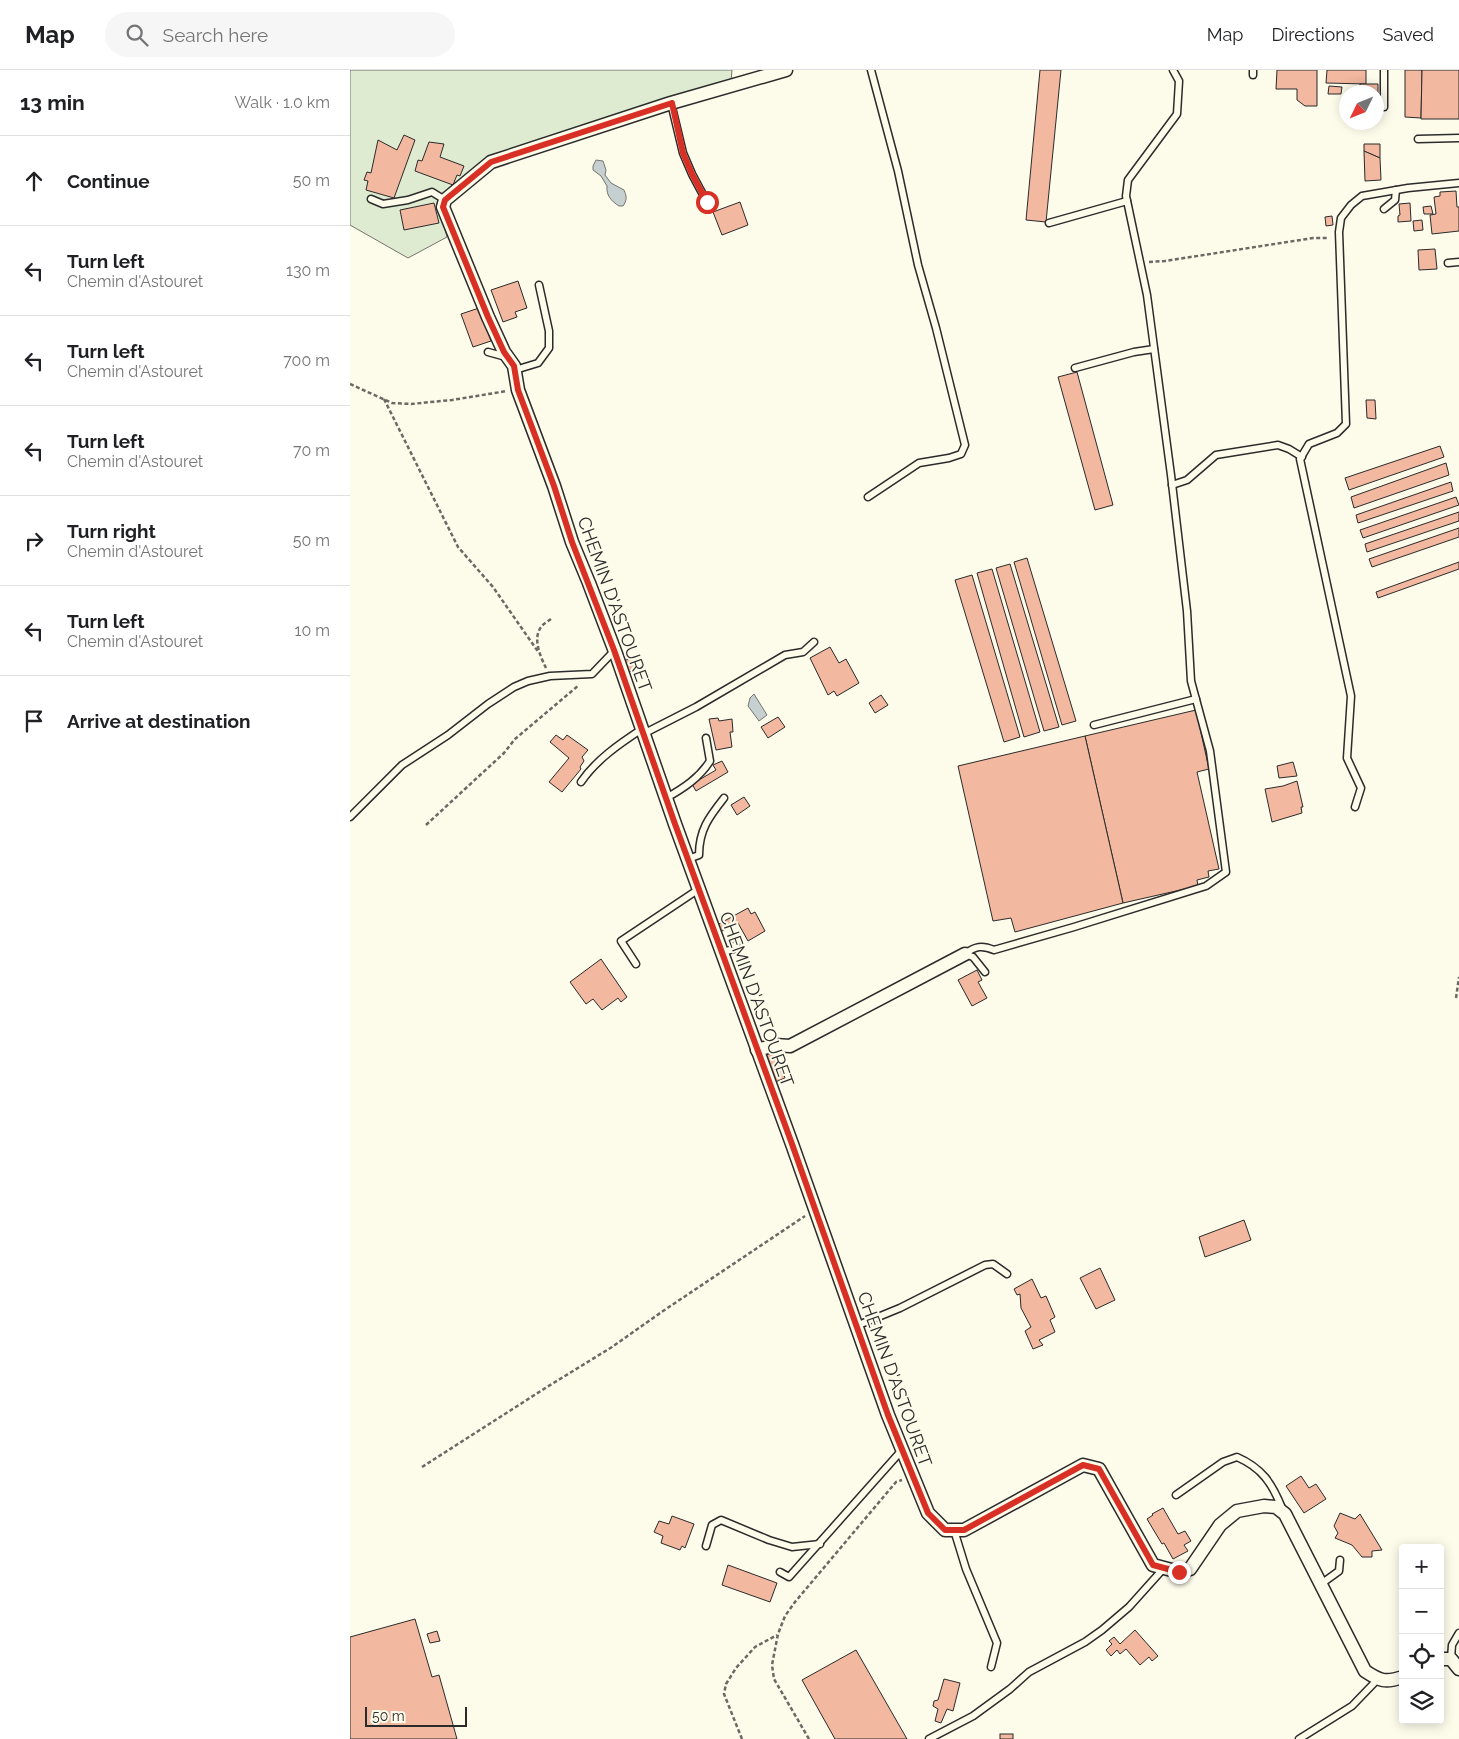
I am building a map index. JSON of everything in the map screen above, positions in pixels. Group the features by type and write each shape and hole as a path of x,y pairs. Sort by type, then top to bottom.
{"street":[{"path":"445,200 491,162 672,103 786,70"},
{"name":"CHEMIN D'ASTOURET","path":"445,200 443,207 465,265 512,365 518,390 554,486 572,542 614,650 902,1450 928,1513 945,1530 954,1530"},
{"path":"757,1050 775,1045 790,1046 965,954"},
{"path":"954,1530 964,1530 1083,1465 1099,1469 1153,1565 1179,1572 1190,1569 1220,1525 1236,1511 1276,1506 1285,1514 1365,1670 1378,1679 1391,1681 1399,1678"}],"lane":[{"path":"868,497 919,463 961,454 965,445 918,265 898,171 871,70"},
{"path":"985,972 973,957 965,954 971,949 984,946 994,950 1074,927 1206,886 1226,872 1210,751 1191,681 1187,611 1172,485 1147,295 1128,201 1128,180 1178,114 1179,81 1173,70"},
{"path":"1384,70 1384,85"},
{"path":"672,103 683,153 707,202"},
{"path":"1418,139 1459,138"},
{"path":"1355,807 1361,788 1347,758 1351,696 1300,459 1308,444 1337,433 1346,424 1341,218 1351,205 1362,196 1396,190 1459,184"},
{"path":"1384,209 1395,200 1396,190"},
{"path":"372,199 383,204 408,200 432,192 445,200"},
{"path":"1049,223 1128,201"},
{"path":"1448,263 1459,262"},
{"path":"488,352 512,365 538,363 550,348 549,331 539,285"},
{"path":"1075,368 1134,352 1154,349"},
{"path":"1172,485 1187,480 1216,455 1278,445 1302,457"},
{"path":"581,782 590,769 626,740 666,724 785,655 803,652 814,642"},
{"path":"350,817 402,765 448,736 488,704 514,687 550,676 592,674 614,650"},
{"path":"1094,726 1196,699"},
{"path":"666,798 681,790 703,772 710,761 706,738"},
{"path":"688,859 699,855 699,840 709,817 724,798"},
{"path":"636,964 621,941 699,889"},
{"path":"722,952 734,949 738,940"},
{"path":"856,1326 909,1304 985,1265 993,1264 1007,1274"},
{"path":"780,1572 789,1577 902,1450"},
{"path":"1176,1495 1223,1462 1237,1457 1250,1463 1264,1474 1276,1493 1285,1514"},
{"path":"706,1546 712,1525 720,1520 769,1540 792,1547 820,1544"},
{"path":"954,1530 966,1568 997,1643 991,1667"},
{"path":"1321,1584 1339,1571 1340,1560"},
{"path":"929,1739 973,1716 1010,1689 1029,1672 1085,1642 1102,1630 1129,1607 1164,1568"},
{"path":"1450,1663 1452,1644 1459,1633"},
{"path":"1299,1739 1352,1706 1378,1679"}],"path":[{"path":"1140,264 1313,238 1340,238"},
{"path":"350,384 392,403 411,404 518,390"},
{"path":"384,399 458,547 493,587 539,653 550,676"},
{"path":"539,653 538,635 541,626 552,618"},
{"path":"426,825 504,753 515,739 592,674"},
{"path":"1456,998 1459,977"},
{"path":"422,1468 547,1387 612,1348 663,1311 815,1210"},
{"path":"809,1739 774,1679 772,1664 784,1616 896,1482 913,1478"},
{"path":"742,1739 724,1694 726,1684 736,1668 755,1647 778,1634"}],"green space":[{"path":"350,70 732,70 731,81 485,161 438,201 447,237 408,258 350,225"}],"shaded area":[{"path":"596,160 603,161 606,170 605,175 611,183 624,190 626,198 623,206 619,206 611,200 607,192 607,186 601,176 593,170"},
{"path":"754,694 767,715 759,721 748,706 750,698"}],"building":[{"path":"1040,70 1061,70 1046,222 1026,220"},
{"path":"1277,70 1317,70 1317,106 1305,106 1297,100 1297,89 1276,89"},
{"path":"1327,70 1366,70 1366,84 1326,83"},
{"path":"1405,70 1422,70 1421,118 1405,117"},
{"path":"1422,70 1459,70 1459,119 1421,119"},
{"path":"1360,84 1378,84 1378,85"},
{"path":"1329,86 1339,87 1339,94 1328,94"},
{"path":"404,135 415,140 394,198 366,190 368,181 364,180 367,172 371,173 378,140 397,150"},
{"path":"429,142 444,144 440,157 464,166 460,176 457,175 453,185 415,171 418,160 422,161"},
{"path":"1364,144 1380,144 1380,158 1364,151"},
{"path":"1364,151 1380,158 1381,180 1365,181"},
{"path":"1456,191 1457,207 1459,207 1459,231 1432,234 1430,215 1436,214 1434,197 1440,196 1440,192"},
{"path":"740,202 748,225 722,235 713,212"},
{"path":"434,203 439,223 404,230 400,210"},
{"path":"1410,203 1411,221 1398,222 1398,216 1400,215 1399,204"},
{"path":"1431,206 1433,214 1424,214 1423,207"},
{"path":"1332,216 1333,225 1326,226 1325,217"},
{"path":"1422,220 1423,230 1414,231 1413,221"},
{"path":"1435,249 1437,269 1419,270 1418,250"},
{"path":"518,281 527,308 515,312 517,317 503,322 491,290"},
{"path":"479,308 491,341 473,347 461,314"},
{"path":"1077,372 1113,505 1095,510 1058,377"},
{"path":"1366,400 1375,400 1376,419 1367,418"},
{"path":"1440,446 1444,457 1349,490 1345,478"},
{"path":"1446,463 1449,475 1354,508 1351,497"},
{"path":"1451,482 1453,491 1358,523 1356,515"},
{"path":"1456,497 1459,505 1363,538 1360,530"},
{"path":"1459,512 1459,521 1367,552 1365,544"},
{"path":"1459,528 1459,537 1372,567 1369,559"},
{"path":"1027,558 1076,721 1062,725 1014,562"},
{"path":"1459,562 1459,569 1378,598 1376,592"},
{"path":"1010,564 1059,727 1044,731 996,568"},
{"path":"992,569 1040,732 1024,737 977,573"},
{"path":"972,575 1020,737 1004,742 955,580"},
{"path":"830,647 839,663 846,659 859,683 837,696 834,691 828,695 810,658"},
{"path":"632,658 636,669 627,673 623,661"},
{"path":"881,695 888,705 875,713 869,703"},
{"path":"1196,710 1209,769 1197,772 1219,869 1208,871 1209,877 1197,880 1198,886 1123,903 1085,736"},
{"path":"778,717 785,727 768,738 761,727"},
{"path":"718,718 719,721 732,719 733,732 730,732 732,747 716,750 709,719"},
{"path":"556,735 563,740 567,735 588,750 582,757 584,761 580,767 581,769 562,792 549,782 569,758 550,742"},
{"path":"1085,736 1123,903 1015,932 1011,918 993,921 958,766"},
{"path":"722,761 728,772 696,791 692,784 716,770 713,765"},
{"path":"1293,762 1297,776 1279,778 1277,766"},
{"path":"1297,781 1303,807 1301,807 1302,813 1272,822 1265,789"},
{"path":"744,797 750,806 737,815 731,805"},
{"path":"748,908 751,914 755,912 765,931 748,941 738,923 720,932 717,925"},
{"path":"601,959 627,997 621,1002 618,998 602,1010 593,999 586,1004 570,982"},
{"path":"977,970 982,980 978,982 987,998 972,1006 958,980"},
{"path":"775,1050 785,1078 773,1083 766,1066 770,1064 765,1054"},
{"path":"1244,1220 1251,1240 1205,1257 1199,1237"},
{"path":"1100,1268 1115,1300 1096,1309 1080,1278"},
{"path":"1032,1279 1041,1298 1046,1296 1055,1317 1050,1320 1055,1332 1039,1340 1043,1345 1033,1349 1025,1331 1031,1327 1021,1308 1020,1294 1017,1295 1014,1289"},
{"path":"1301,1476 1309,1488 1316,1484 1326,1499 1304,1513 1286,1486"},
{"path":"1163,1508 1178,1534 1185,1531 1191,1541 1184,1545 1188,1551 1173,1559 1147,1519"},
{"path":"1340,1513 1355,1519 1360,1514 1382,1550 1372,1551 1372,1557 1362,1557 1352,1545 1335,1538 1338,1533 1334,1526"},
{"path":"672,1516 694,1524 685,1548 682,1546 680,1550 661,1543 663,1536 654,1532 659,1521 669,1524"},
{"path":"728,1565 777,1583 770,1602 722,1585"},
{"path":"415,1619 432,1677 439,1675 457,1739 350,1739 350,1637"},
{"path":"1135,1630 1158,1656 1152,1661 1149,1657 1140,1665 1126,1649 1120,1654 1117,1650 1111,1656 1106,1650 1112,1644 1109,1641 1114,1637 1120,1644"},
{"path":"437,1631 440,1641 430,1643 427,1634"},
{"path":"856,1650 907,1739 835,1739 802,1680"},
{"path":"944,1679 960,1683 953,1711 947,1709 941,1723 935,1721 938,1709 933,1706 934,1701 938,1700"},
{"path":"1000,1734 1013,1734 1013,1739 1000,1739"}],"route":[{"path":"707,202 683,153 672,103 491,162 445,200 443,207 465,265 488,317 504,352 514,366 518,390 554,486 572,542 614,650 888,1415 928,1513 945,1530 964,1530 1083,1465 1099,1469 1153,1565 1179,1572"}]}
